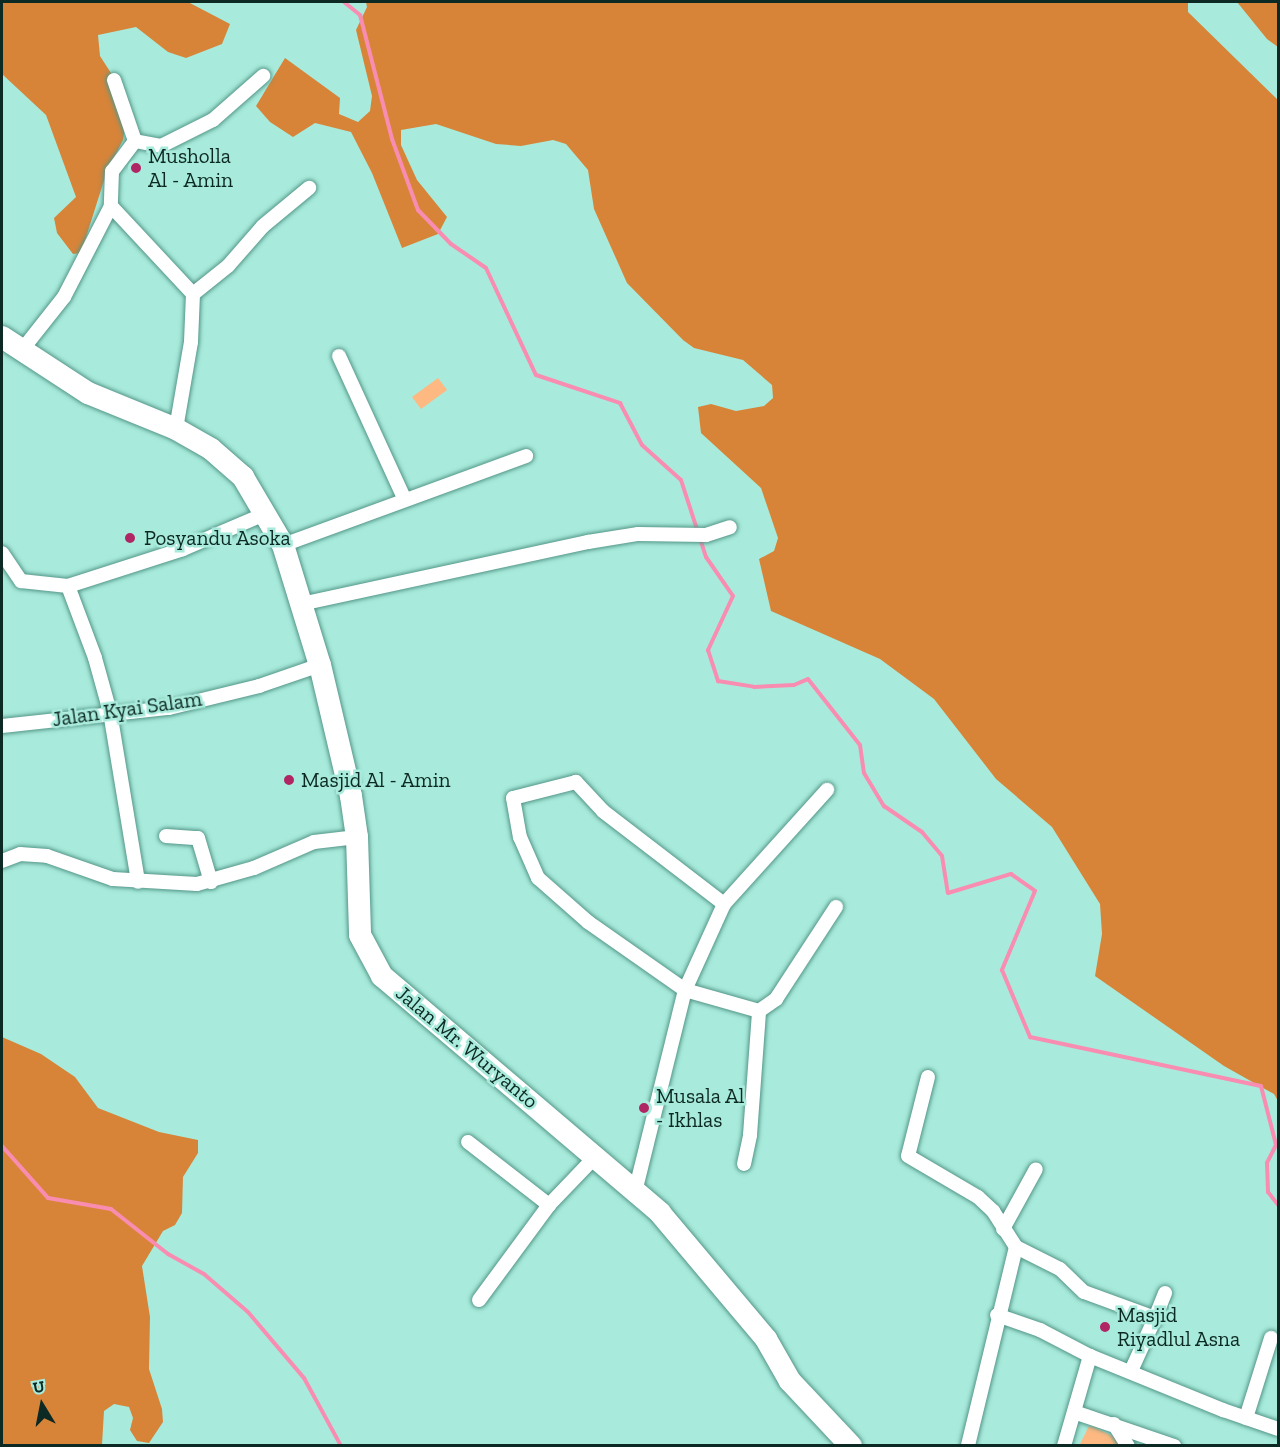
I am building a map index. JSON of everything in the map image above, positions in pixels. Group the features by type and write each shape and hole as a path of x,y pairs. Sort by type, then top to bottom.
{"main road":[{"name":"Jalan Mr. Wuryanto","path":"2,337 88,393 176,429 231,465 267,513 283,545 320,665 344,762 357,837 360,934 382,976 432,1022 636,1188 687,1241 766,1339 790,1381 852,1446"}],"street":[{"path":"135,141 161,146 213,120 263,76"},
{"path":"114,80 135,141"},
{"path":"22,350 64,297 111,207 112,171 135,141"},
{"path":"193,294 228,266 263,226 309,188"},
{"path":"111,207 193,294 190,342 176,429"},
{"path":"339,356 405,500"},
{"path":"283,545 526,456"},
{"path":"2,553 21,581 68,586 183,549 267,513"},
{"path":"301,604 598,540 638,534 706,535 730,527"},
{"path":"68,586 95,658 110,712 138,882"},
{"name":"Jalan Kyai Salam","path":"2,726 110,712 169,708 259,686 320,665"},
{"path":"724,904 603,811 576,782 520,794 513,803 520,837 538,878 588,922 685,990 759,1011"},
{"path":"636,1188 685,990 724,904 827,790"},
{"path":"166,836 198,838 211,882"},
{"path":"2,861 20,854 47,856 113,879 138,882 211,882 314,842 357,837"},
{"path":"759,1011 776,999 836,907"},
{"path":"744,1164 751,1126 759,1011"},
{"path":"928,1077 908,1156 978,1197 993,1211 1016,1247 1060,1269 1084,1292 1155,1318"},
{"path":"468,1142 549,1205"},
{"path":"479,1300 549,1205 596,1156"},
{"path":"1003,1229 1036,1169"},
{"path":"968,1446 997,1315 1016,1247"},
{"path":"1131,1371 1165,1293"},
{"path":"997,1315 1040,1330 1090,1356 1278,1429"},
{"path":"1246,1418 1271,1338"},
{"path":"1064,1446 1090,1356"},
{"path":"1074,1412 1174,1446"},
{"path":"1114,1425 1128,1446"}],"shaded area":[{"path":"2,2 188,2 230,24 222,44 186,58 168,52 136,27 98,35 100,56 129,101 123,140 107,171 81,253 73,254 57,233 54,218 76,197 46,115 2,74"},
{"path":"366,2 1188,2 1188,12 1278,100 1278,1101 1274,1094 1224,1066 1095,976 1102,934 1100,904 1052,827 996,779 934,699 880,659 771,611 759,559 774,551 778,538 761,488 701,433 698,407 711,404 736,411 764,406 773,398 772,385 743,360 694,348 683,340 627,283 594,209 588,170 566,144 553,140 521,146 496,144 436,124 401,130 401,145 417,180 447,217 438,234 402,248 372,173 351,132 315,123 293,137 270,122 256,106 285,58 340,98 339,114 358,122 370,111 372,96 356,30 367,7"},
{"path":"1237,2 1278,2 1278,47 1267,39"},
{"path":"438,378 447,390 421,409 412,397"},
{"path":"2,1037 41,1054 75,1077 98,1108 159,1132 198,1140 198,1153 183,1177 182,1213 175,1225 163,1231 142,1266 150,1317 149,1369 162,1409 163,1422 149,1443 137,1441 130,1430 133,1418 129,1407 114,1404 104,1411 102,1445 2,1445"},
{"path":"1089,1426 1094,1427 1133,1446 1079,1446"}],"waterway":[{"path":"344,2 360,15 392,139 418,210 451,244 486,268 536,375 620,403 642,445 681,480 706,557 733,596 708,650 718,681 754,687 794,685 808,679 860,745 864,773 884,806 922,832 942,856 948,893 1011,874 1035,891 1002,970 1030,1037 1261,1086 1276,1145 1267,1163 1268,1192 1278,1205"},
{"path":"2,1146 48,1198 111,1209 168,1254 204,1274 248,1312 304,1378 341,1446"}],"place":[{"name":"Musholla Al - Amin","path":"136,168"},
{"name":"Posyandu Asoka","path":"130,538"},
{"name":"Masjid Al - Amin","path":"289,780"},
{"name":"Musala Al - Ikhlas","path":"644,1108"},
{"name":"Masjid Riyadlul Asna","path":"1105,1327"}]}
